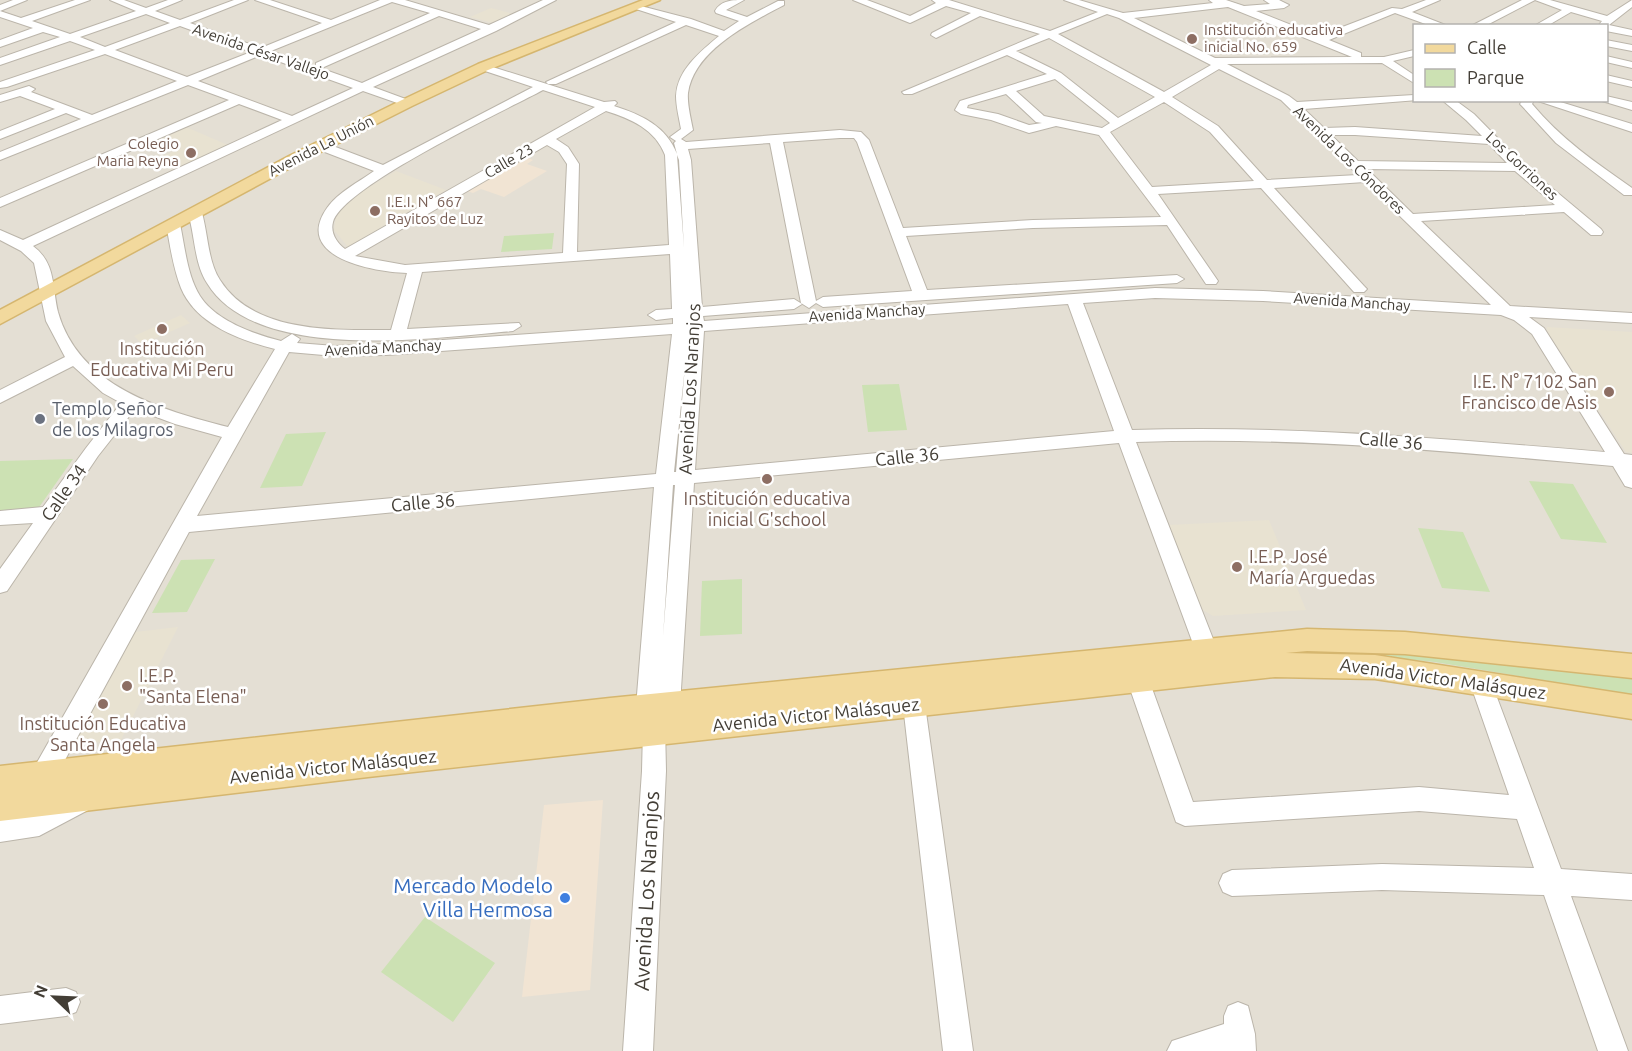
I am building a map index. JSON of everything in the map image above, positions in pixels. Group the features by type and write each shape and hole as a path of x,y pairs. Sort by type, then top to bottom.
{"main road":[{"name":"Avenida La Unión","path":"0,318 321,146 413,101 488,65 654,0"},
{"name":"Avenida Victor Malásquez","path":"0,780 657,714 1206,649 1307,640 1354,640 1632,666"},
{"name":"Avenida Victor Malásquez","path":"0,806 657,714 914,705 1217,670 1308,664 1375,667 1632,707"}],"street":[{"path":"0,8 22,0"},
{"path":"0,24 85,0"},
{"name":"Avenida César Vallejo","path":"115,0 183,21 413,101"},
{"name":"Avenida César Vallejo","path":"131,0 149,10"},
{"path":"0,62 177,0"},
{"path":"215,0 230,4"},
{"path":"2,79 16,80 54,68 243,0"},
{"path":"260,0 332,23"},
{"path":"0,156 389,0"},
{"path":"395,0 492,29"},
{"path":"525,0 547,2"},
{"path":"740,0 720,11 747,20"},
{"path":"679,142 687,130 682,94 690,70 704,54 747,20 781,3 773,0"},
{"path":"858,0 910,20 942,1 969,8 1050,34 1166,98 1214,129 1359,289"},
{"path":"969,8 984,0"},
{"name":"Avenida Los Cóndores","path":"1054,0 1103,13 1285,98 1355,165 1363,179 1475,296"},
{"name":"Avenida Los Cóndores","path":"1069,0 1123,16 1214,64 1283,105 1363,179 1410,218 1490,304"},
{"path":"1214,0 1230,4 1364,58"},
{"path":"1242,9 1284,5 1269,0"},
{"path":"1403,12 1434,0"},
{"path":"1480,24 1530,0"},
{"path":"1540,0 1606,24 1632,3"},
{"path":"21,246 547,2"},
{"path":"1123,16 1230,4"},
{"path":"636,6 727,35"},
{"path":"1543,24 1570,9"},
{"path":"1319,40 1395,10 1437,24"},
{"path":"936,35 981,12"},
{"path":"320,65 440,13"},
{"path":"908,92 1103,13"},
{"path":"0,14 69,37 292,120"},
{"path":"677,249 416,268 380,267 344,256 332,246 326,234 326,222 330,212 344,198 384,170 547,84 687,21"},
{"path":"1608,25 1632,33"},
{"path":"0,44 43,28"},
{"path":"1608,43 1632,48"},
{"name":"Avenida César Vallejo","path":"265,50 320,65 368,86"},
{"path":"1007,51 1057,75 1118,124"},
{"path":"1008,90 1040,119 1103,132 1166,98 1214,64 1364,58 1384,60 1413,53"},
{"path":"0,99 64,75 54,68 20,55"},
{"path":"1608,59 1632,64"},
{"path":"1384,60 1413,79"},
{"name":"Avenida Los Naranjos","path":"488,65 652,117 679,142 685,160 689,319 685,478 657,714"},
{"path":"1054,122 1028,130 993,116 976,115 961,110 961,107 964,103 1057,75"},
{"path":"1608,78 1632,84"},
{"path":"21,92 92,119"},
{"path":"1294,106 1413,98"},
{"path":"0,203 239,100"},
{"path":"1608,100 1632,106"},
{"name":"Los Gorriones","path":"1450,102 1470,117 1518,167 1596,232"},
{"path":"1527,102 1534,116 1553,134 1629,192"},
{"path":"1547,102 1632,128"},
{"name":"Avenida Los Naranjos","path":"609,104 642,121 666,142 672,162 677,249 689,319 664,481 657,714 638,1051"},
{"name":"Calle 23","path":"344,256 609,104"},
{"path":"0,135 66,109"},
{"path":"1321,132 1355,131 1494,141"},
{"path":"1103,132 1171,221 1211,281"},
{"path":"679,142 776,140 840,134 857,135 861,138 899,232 921,295"},
{"path":"547,139 569,155 574,169 570,256"},
{"path":"776,140 809,303"},
{"path":"321,146 384,170"},
{"path":"1355,165 1518,167"},
{"path":"1148,192 1363,179"},
{"path":"1410,218 1567,208"},
{"name":"Avenida Manchay","path":"195,213 211,275 218,290 233,304 255,317 299,330 335,336 398,335 1073,297 1196,293 1490,304 1632,306"},
{"path":"899,232 1033,224 1171,221"},
{"name":"Avenida Manchay","path":"174,224 186,280 196,302 237,331 285,346 327,351 359,351 689,319 809,303 1123,280 1211,281 1475,296 1507,312 1632,318"},
{"path":"0,234 34,254 42,264 56,326 75,358 99,381 131,402 165,416 233,434"},
{"path":"398,335 416,268"},
{"path":"1073,297 1206,649"},
{"path":"1507,312 1520,317 1538,331 1625,460 1632,481"},
{"path":"44,774 233,434 285,346 299,330"},
{"path":"0,397 75,358"},
{"name":"Calle 34","path":"0,585 131,402"},
{"name":"Calle 36","path":"182,525 1126,436 1211,432 1303,434 1625,460"},
{"path":"0,518 49,514"},
{"path":"1138,680 1185,814 1419,799 1525,808"},
{"path":"1481,683 1613,1051"},
{"path":"914,705 958,1051"},
{"path":"0,830 39,824 52,819 92,794"},
{"path":"1232,883 1337,876 1554,882 1632,887"},
{"path":"0,1010 66,1002"},
{"path":"1182,1051 1240,1034"}],"shaded area":[{"path":"0,0 1632,0 1632,1051 0,1051"},
{"path":"491,8 514,14 493,23 470,17"},
{"name":"Colegio Maria Reyna","path":"186,127 230,146 178,169 155,159 182,148 160,138"},
{"path":"526,157 533,160 527,164 547,171 504,197 481,189 473,193 467,191"},
{"name":"I.E.I. N° 667 Rayitos de Luz","path":"396,171 446,190 348,247 334,230 336,216 342,206"},
{"name":"Institución Educativa Mi Peru","path":"181,315 190,323 142,344 134,336"},
{"name":"I.E. N° 7102 San Francisco de Asis","path":"1547,327 1632,332 1632,453 1626,452 1547,331"},
{"name":"I.E.P. José María Arguedas","path":"1269,520 1306,610 1213,616 1201,609 1169,525"},
{"name":"I.E.P. \"Santa Elena\"","path":"178,627 121,740 81,744 75,740 135,632"},
{"name":"Mercado Modelo Villa Hermosa","path":"603,800 590,990 522,997 544,805"}],"green space":[{"path":"554,233 552,249 501,252 504,236"},
{"path":"899,384 907,430 868,432 862,385"},
{"path":"326,432 302,486 260,488 286,434"},
{"path":"73,459 35,513 0,515 0,461"},
{"path":"1529,481 1573,484 1607,543 1561,539"},
{"path":"1418,528 1463,532 1490,592 1442,588"},
{"path":"215,559 187,612 152,613 181,560"},
{"path":"742,579 742,634 700,636 702,581"},
{"path":"1344,646 1632,673 1632,695 1435,662 1346,653 1296,651"},
{"path":"425,917 495,963 453,1022 381,972"}],"place":[{"name":"Institución educativa inicial No. 659","path":"1192,39"},
{"name":"Colegio Maria Reyna","path":"191,153"},
{"name":"I.E.I. N° 667 Rayitos de Luz","path":"375,211"},
{"name":"Institución Educativa Mi Peru","path":"162,329"},
{"name":"I.E. N° 7102 San Francisco de Asis","path":"1609,392"},
{"name":"Templo Señor de los Milagros","path":"40,419"},
{"name":"Institución educativa inicial G'school","path":"767,479"},
{"name":"I.E.P. José María Arguedas","path":"1237,567"},
{"name":"I.E.P. \"Santa Elena\"","path":"127,686"},
{"name":"Institución Educativa Santa Angela","path":"103,704"},
{"name":"Mercado Modelo Villa Hermosa","path":"565,898"}]}
